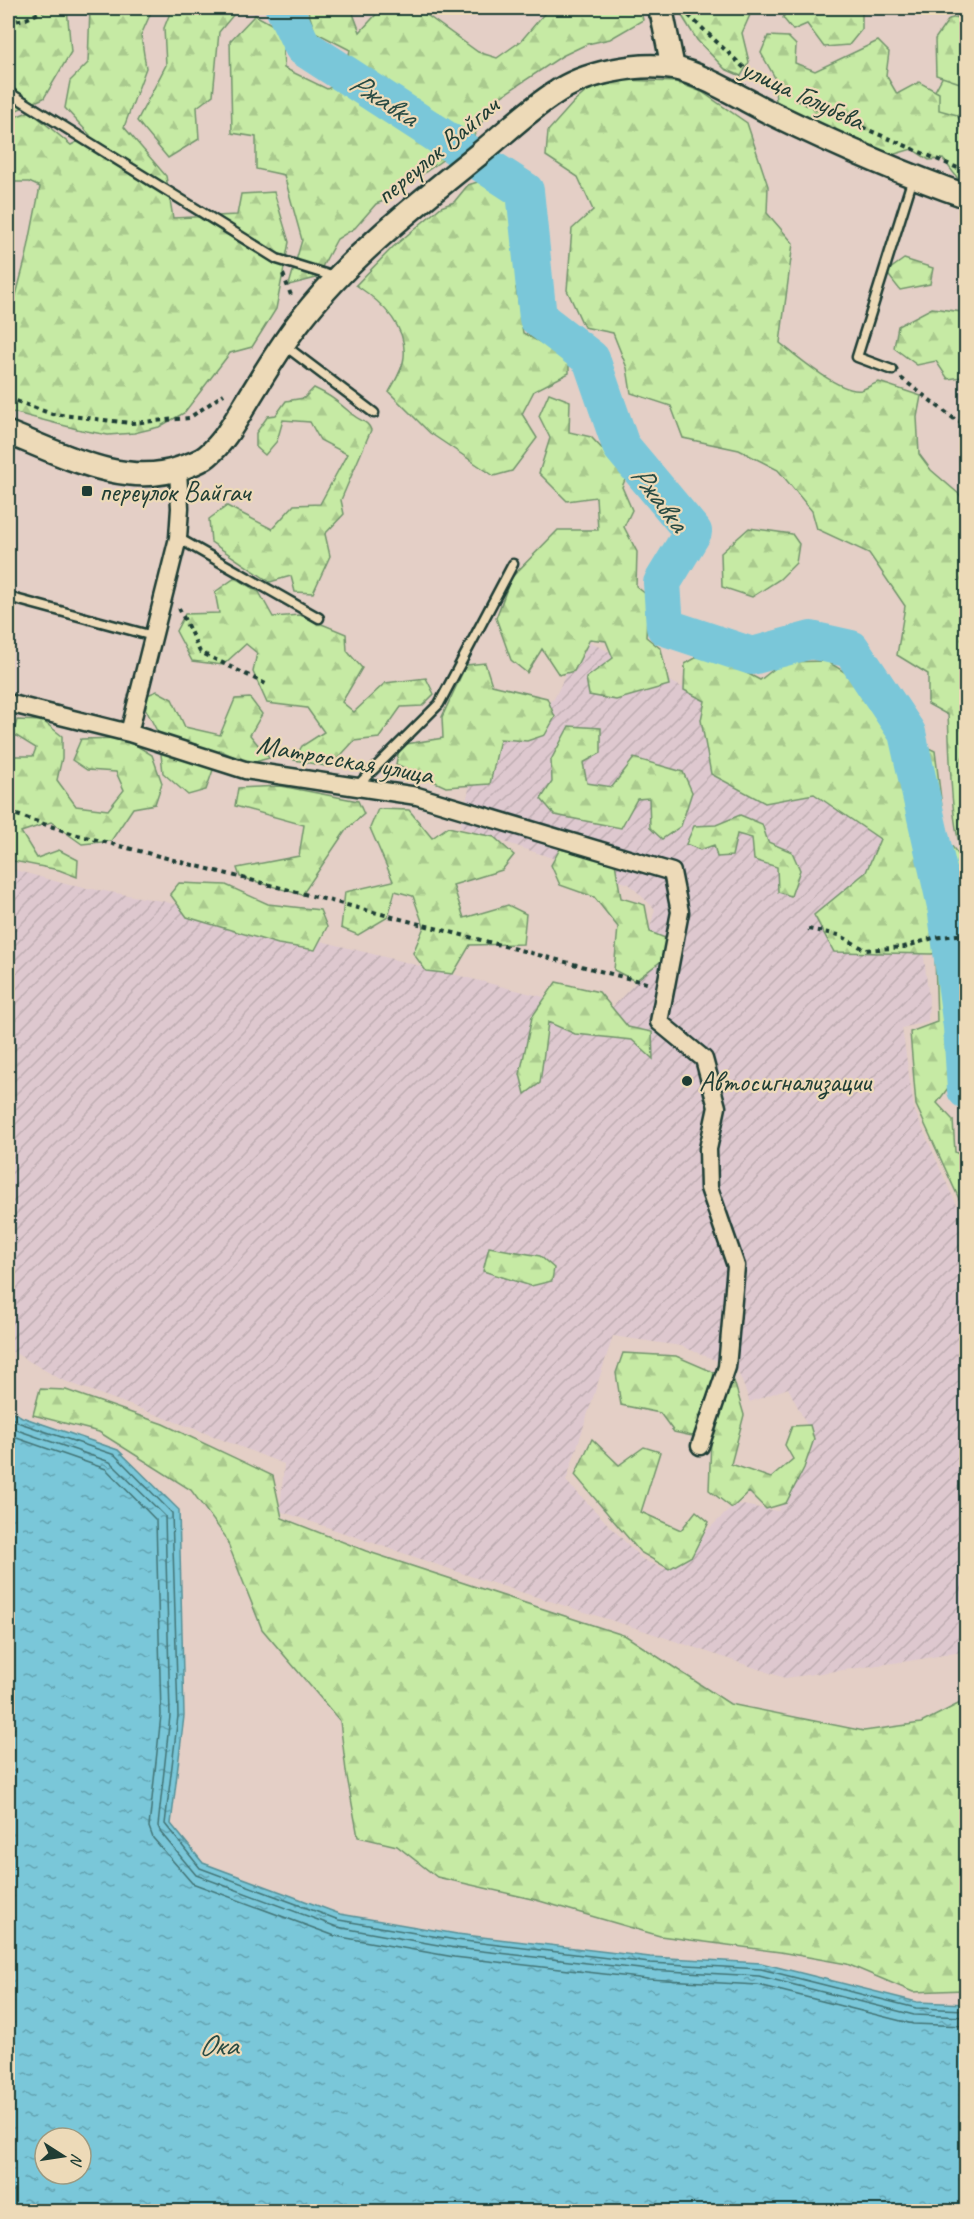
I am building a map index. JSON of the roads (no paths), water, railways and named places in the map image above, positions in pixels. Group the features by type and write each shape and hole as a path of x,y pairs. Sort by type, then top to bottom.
{"street":[{"path":"658,8 662,15 673,68"},
{"name":"переулок Вайгач","path":"8,433 81,461 117,471 157,474 178,470 205,459 223,441 300,321 337,278 413,208 556,92 589,76 636,67 673,68"},
{"name":"улица Голубева","path":"673,68 913,177 966,196"},
{"path":"129,734 178,538 180,508 178,470"},
{"name":"Матросская улица","path":"8,703 129,734 245,770 417,796 672,872 681,912 659,1022 704,1059 717,1107 708,1149 709,1188 736,1266 727,1366 700,1446"}],"lane":[{"path":"8,92 277,259 337,278"},
{"path":"891,370 857,357 913,177"},
{"path":"284,345 374,413"},
{"path":"178,538 319,618"},
{"path":"356,787 439,704 513,564"},
{"path":"8,597 153,636"}],"water":[{"name":"Ока","path":"8,1409 22,1417 118,1450 179,1510 184,1716 171,1824 203,1863 340,1914 457,1934 650,1957 761,1963 917,2002 966,2004 966,2211 8,2211"}],"waterway":[{"name":"Ржавка","path":"284,8 303,47 525,191 538,318 591,359 621,446 693,532 662,583 665,627 752,656 811,640 851,649 907,733 946,906 962,1027 966,1090"}],"place":[{"name":"переулок Вайгач","path":"87,491"},
{"name":"Автосигнализации","path":"687,1081"}]}
